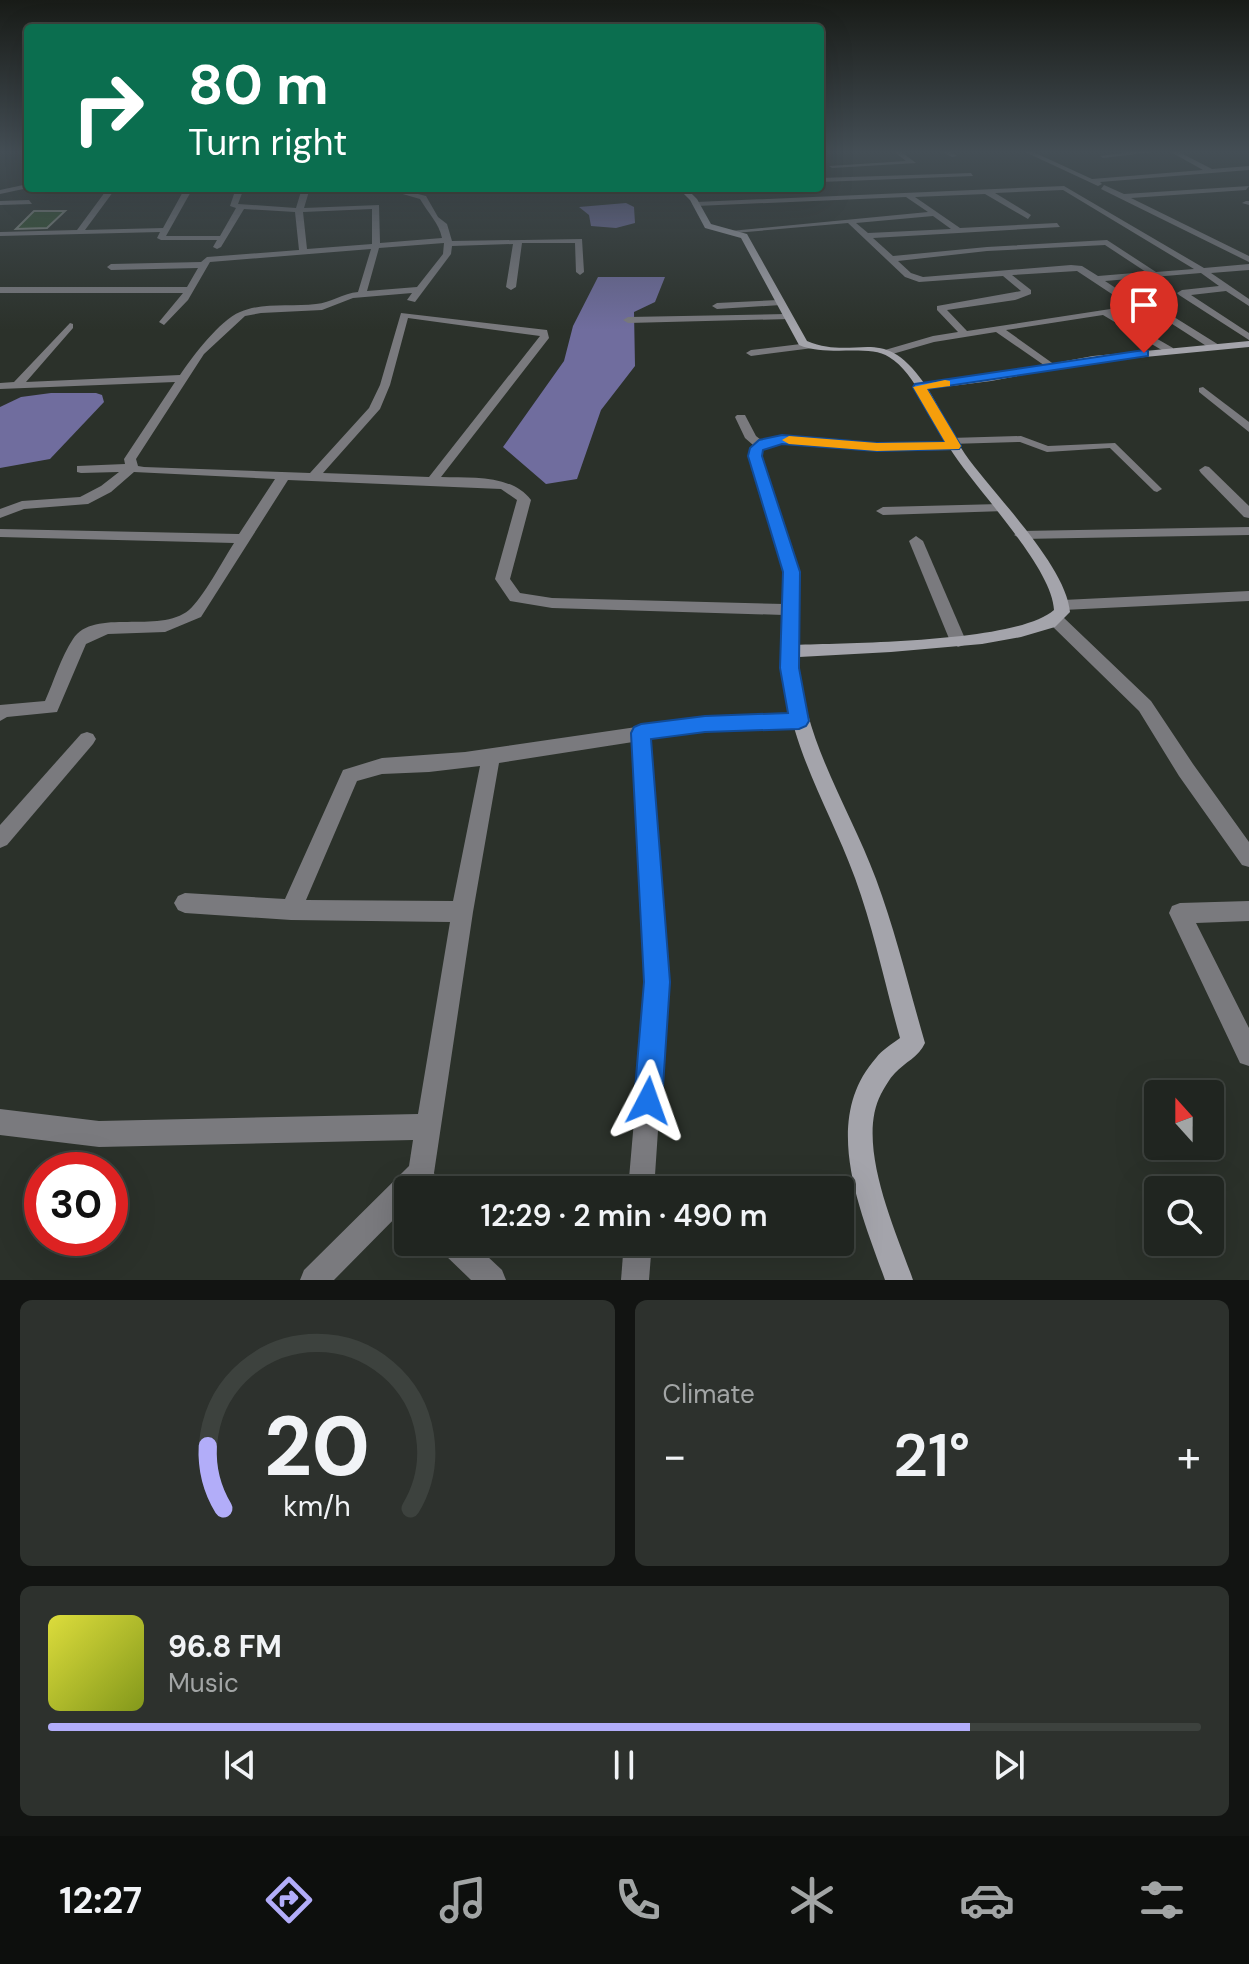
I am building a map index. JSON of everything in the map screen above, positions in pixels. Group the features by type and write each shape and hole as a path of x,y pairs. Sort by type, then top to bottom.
{"street":[{"path":"79,232 95,211"},
{"path":"176,211 160,237 221,238"},
{"path":"164,322 209,261 239,211"},
{"path":"299,211 303,253"},
{"path":"362,294 376,245 376,211"},
{"path":"313,477 374,409 385,385 404,315 418,290 447,254 448,242 443,224 431,211"},
{"path":"700,211 708,226 735,231 935,214"},
{"path":"815,211 824,222"},
{"path":"930,211 987,249"},
{"path":"1018,211 1028,217"},
{"path":"1102,211 1203,270 1249,303"},
{"path":"1152,211 1249,259"},
{"path":"850,221 908,275 922,280 1079,268 1138,307"},
{"path":"866,236 1057,225"},
{"path":"0,234 165,230"},
{"path":"735,231 744,236 786,317 798,337 809,346"},
{"path":"1136,239 1150,238"},
{"path":"511,287 518,241"},
{"path":"111,267 376,245 579,241 580,272"},
{"path":"892,259 987,249 1121,241"},
{"path":"1107,242 1153,273"},
{"path":"1096,279 1249,267"},
{"path":"965,334 940,308 1015,297 1028,292 1004,273"},
{"path":"1226,288 1182,293 1249,337"},
{"path":"1,290 189,290"},
{"path":"132,468 130,459 200,352 242,314 322,307 340,297 418,290"},
{"path":"717,306 778,303"},
{"path":"751,353 809,346 889,352 933,339 1138,307 1155,309 1215,347"},
{"path":"1105,312 1169,350"},
{"path":"404,315 537,329 545,336 432,481"},
{"path":"628,320 786,317"},
{"path":"17,385 70,326"},
{"path":"998,329 1051,367"},
{"path":"919,387 1169,350 1249,344"},
{"path":"889,352 919,387 952,444 1045,568 1060,613 1145,706 1249,858"},
{"path":"0,386 183,378"},
{"path":"1203,390 1249,428"},
{"path":"741,417 751,438 760,445"},
{"path":"760,445 782,439 877,447 952,444"},
{"path":"760,445 755,456 792,572 791,687 799,721 867,881 913,1043 895,1054 880,1069 868,1090 861,1115 860,1145 864,1176 899,1280"},
{"path":"0,514 22,505 83,501 106,489 132,468"},
{"path":"81,469 132,468 508,487 520,493 524,500 502,579 515,597 552,603 793,610"},
{"path":"1205,470 1249,514"},
{"path":"0,714 2,711 51,707 80,640 89,632 161,627 181,622 196,613 284,476"},
{"path":"883,511 1000,508"},
{"path":"1021,535 1249,531"},
{"path":"0,533 241,539"},
{"path":"916,541 958,641"},
{"path":"791,651 958,641 1033,631 1060,613 1249,596"},
{"path":"291,910 350,776 370,767 411,767 491,757 705,724 799,721"},
{"path":"641,733 657,982 642,1176"},
{"path":"0,839 87,739"},
{"path":"424,1176 428,1127 462,912 491,757"},
{"path":"185,903 291,910 462,912"},
{"path":"1249,911 1180,913 1249,1054"},
{"path":"0,1122 99,1134 428,1127"},
{"path":"314,1280 394,1209"},
{"path":"467,1256 492,1280"},
{"path":"635,1280 637,1256"}],"lane":[{"path":"952,444 1021,439 1047,449 1112,445 1157,489"}],"shaded area":[{"path":"584,211 634,211 635,223 616,228 591,226 589,215"},
{"path":"598,277 665,277 655,302 634,312 635,366 601,410 577,479 546,484 503,447 564,361 573,326"},
{"path":"96,393 102,395 104,402 50,459 0,468 0,407 21,397"}],"building":[{"path":"34,211 65,211 47,228 16,229"}],"slow traffic":[{"path":"789,440 877,447 954,446 919,387 945,384"}],"route":[{"path":"648,1101 657,982 641,733 705,724 799,721 790,668 792,572 755,456 757,448 782,439 877,447 954,446 919,387 1144,353"}]}
